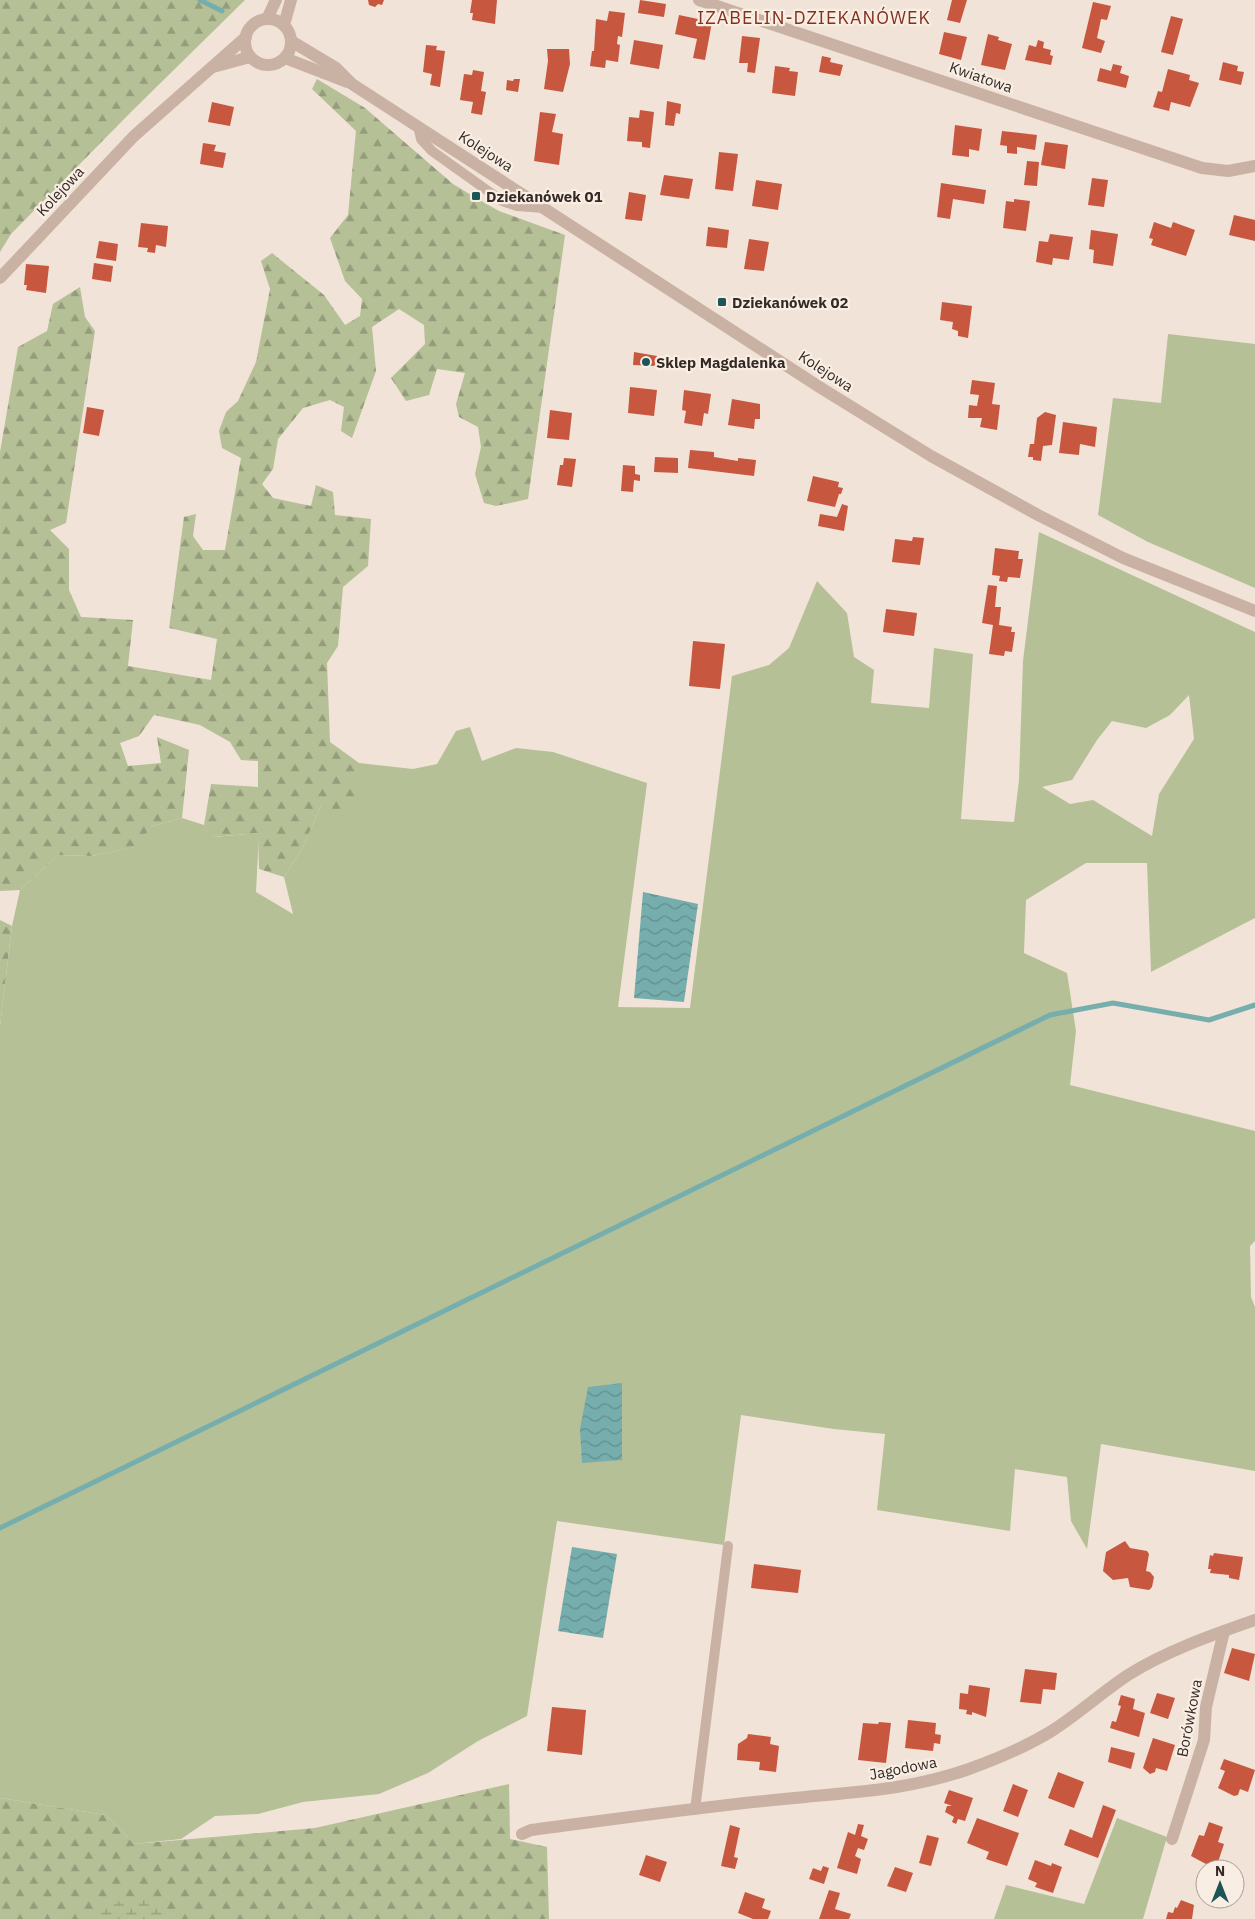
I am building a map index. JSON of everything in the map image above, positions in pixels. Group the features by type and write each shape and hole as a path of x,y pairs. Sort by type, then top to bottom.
{"street":[{"path":"267,19 276,0"},
{"path":"284,25 291,0"},
{"name":"Kwiatowa","path":"699,0 737,6 1202,168 1228,171 1255,166"},
{"path":"267,19 284,25 288,30 291,41 290,53 285,58 276,64 268,65 257,63 250,57 245,45 250,27 256,22 267,19"},
{"name":"Kolejowa","path":"0,278 134,136 246,37"},
{"name":"Kolejowa","path":"291,41 336,68 352,84"},
{"name":"Kolejowa","path":"211,67 250,57"},
{"name":"Kolejowa","path":"285,58 352,84 884,428 1029,510 1143,568 1255,612"},
{"name":"Jagodowa","path":"522,1834 531,1830 783,1799 885,1790 926,1782 969,1769 1010,1753 1050,1732 1128,1675 1150,1663 1224,1631 1255,1620"},
{"name":"Borówkowa","path":"1172,1839 1204,1740 1206,1708 1224,1631"}],"lane":[{"path":"695,1810 728,1546"}],"green space":[{"path":"0,0 245,0 11,234 0,252"},
{"path":"317,79 365,108 453,184 499,211 565,235 528,499 496,506 484,503 475,474 481,447 478,427 459,417 456,404 465,373 437,369 429,395 406,401 391,378 425,344 424,325 399,309 372,327 376,371 352,438 341,431 344,407 330,400 303,408 278,439 273,469 262,484 273,498 311,506 316,485 333,492 335,515 371,519 368,566 343,587 338,646 327,663 330,742 359,763 359,804 336,820 322,803 303,847 284,877 259,869 258,833 212,837 204,825 211,784 258,787 258,761 241,760 230,742 200,725 154,715 139,736 120,743 128,766 161,763 157,737 189,750 182,818 152,826 135,847 92,856 58,855 20,890 0,891 0,452 18,347 47,331 53,304 80,287 85,317 95,331 66,523 50,530 69,549 69,590 81,617 133,620 128,666 211,680 217,639 169,628 184,517 196,514 193,536 203,550 225,550 241,458 222,448 219,431 226,412 238,401 256,362 270,289 261,261 272,253 324,295 345,325 360,316 362,299 345,281 330,238 348,215 356,131 312,89"},
{"path":"1168,334 1255,344 1255,588 1148,542 1098,515 1113,398 1161,403"},
{"path":"1039,532 1255,632 1255,918 1151,972 1147,863 1086,863 1026,900 1024,953 1067,973 1076,1031 1070,1085 1255,1131 1255,1241 1250,1246 1251,1297 1255,1307 1255,1471 1101,1444 1087,1549 1071,1521 1067,1477 1015,1469 1010,1531 877,1510 885,1434 834,1429 741,1415 724,1545 557,1521 527,1716 478,1741 428,1773 379,1794 303,1802 258,1814 215,1816 181,1839 134,1844 106,1815 0,1798 0,1026 12,926 20,890 58,855 92,856 134,847 152,826 182,818 204,825 213,837 259,833 256,892 293,914 284,877 303,847 322,803 359,804 359,763 413,769 437,764 456,731 470,727 482,761 516,748 553,752 647,783 618,1007 690,1008 732,676 769,665 789,648 817,581 847,613 854,657 874,670 871,703 929,708 934,648 973,654 961,819 1014,822 1019,780 1023,661","holes":["1189,695 1194,739 1159,794 1152,836 1093,800 1070,804 1042,787 1072,780 1097,740 1112,721 1146,728 1170,715"]},
{"path":"0,920 12,926 0,1026"},
{"path":"509,1784 510,1839 547,1847 549,1919 0,1919 0,1798 106,1815 134,1844 315,1828"},
{"path":"1117,1818 1167,1837 1143,1919 994,1919 1006,1885 1084,1904"},
{"path":"149,1900 167,1919 97,1919 106,1902"}],"water":[{"path":"643,892 698,904 684,1002 634,998"},
{"path":"622,1383 622,1460 582,1463 580,1429 588,1387"},
{"path":"572,1547 617,1554 603,1638 558,1631"}],"building":[{"path":"368,0 384,0 382,5 378,4 375,7 369,5"},
{"path":"472,0 497,0 495,24 472,20 473,13 470,13"},
{"path":"640,0 666,4 664,17 638,13"},
{"path":"952,0 967,0 960,23 947,20"},
{"path":"1093,2 1111,6 1107,20 1101,19 1097,38 1105,41 1101,53 1082,48"},
{"path":"609,11 625,13 622,37 618,36 617,44 620,45 618,62 606,60 605,68 590,66 592,51 594,51 596,19 607,21"},
{"path":"679,15 712,22 705,60 693,58 697,39 675,34"},
{"path":"1171,16 1183,19 1173,55 1161,52"},
{"path":"944,32 967,37 961,60 939,54"},
{"path":"988,34 999,37 998,40 1012,44 1005,70 981,65"},
{"path":"742,36 760,38 755,73 747,72 748,63 739,63"},
{"path":"634,40 663,45 659,69 630,64"},
{"path":"1038,40 1044,42 1043,48 1051,50 1050,55 1053,56 1051,65 1025,60 1029,45 1036,47"},
{"path":"426,45 437,46 436,50 445,51 440,87 430,85 432,74 423,72"},
{"path":"547,49 569,49 570,64 563,92 544,89 548,61"},
{"path":"822,56 831,58 830,62 843,65 840,76 819,72"},
{"path":"1223,62 1238,66 1237,71 1244,72 1241,85 1219,80"},
{"path":"1113,64 1122,66 1120,73 1129,76 1126,88 1097,81 1100,68 1111,71"},
{"path":"775,66 790,68 789,71 798,72 795,96 772,93"},
{"path":"1168,69 1190,75 1189,80 1199,83 1190,107 1171,102 1169,111 1153,107 1158,91 1162,92"},
{"path":"473,70 484,72 481,91 486,92 482,115 471,113 473,102 460,100 464,74 472,75"},
{"path":"514,79 520,79 518,92 506,90 507,80 513,81"},
{"path":"667,101 681,104 680,114 676,113 674,126 665,125"},
{"path":"212,102 234,107 230,126 208,122"},
{"path":"640,110 654,112 650,148 642,147 642,142 627,141 629,117 639,118"},
{"path":"540,112 556,114 552,132 563,134 559,165 534,161"},
{"path":"955,125 982,129 979,151 969,149 969,157 952,155"},
{"path":"1002,131 1037,135 1035,150 1017,147 1017,154 1007,153 1007,146 1000,145"},
{"path":"1045,142 1068,145 1065,169 1041,165"},
{"path":"203,143 216,145 214,151 226,153 223,168 200,164"},
{"path":"719,152 738,154 733,191 715,189"},
{"path":"1027,161 1039,162 1037,186 1024,185"},
{"path":"664,175 693,179 689,199 660,195"},
{"path":"1092,178 1108,180 1104,207 1088,205"},
{"path":"756,180 782,184 778,210 752,206"},
{"path":"941,183 986,190 984,204 953,199 950,219 937,217"},
{"path":"629,192 646,195 642,221 625,219"},
{"path":"1014,199 1030,201 1026,231 1003,228 1006,201 1014,202"},
{"path":"1234,215 1255,220 1255,241 1229,235"},
{"path":"1154,222 1171,228 1173,222 1195,230 1186,256 1151,245 1153,239 1149,238"},
{"path":"141,223 168,226 166,247 156,245 155,253 147,252 148,248 138,247"},
{"path":"708,227 729,230 727,248 706,246"},
{"path":"1091,230 1118,234 1113,266 1093,263 1094,250 1089,249"},
{"path":"1050,234 1073,237 1069,260 1053,258 1052,265 1036,262 1039,241 1048,242"},
{"path":"749,239 769,242 764,271 744,269"},
{"path":"99,241 118,244 116,261 96,258"},
{"path":"94,263 113,266 111,282 92,279"},
{"path":"26,264 49,266 46,293 26,290 27,285 24,285"},
{"path":"942,302 972,306 968,338 958,336 958,331 952,329 953,322 940,320"},
{"path":"634,352 657,356 655,366 633,365"},
{"path":"972,380 995,383 992,404 1000,405 997,430 980,427 982,418 968,418 969,405 977,406 979,395 970,394"},
{"path":"630,387 657,390 654,416 628,413"},
{"path":"684,390 711,394 708,414 704,413 702,426 684,423 686,411 682,410"},
{"path":"732,399 760,404 760,419 755,419 754,429 728,425"},
{"path":"87,407 104,410 99,436 83,433"},
{"path":"550,410 572,413 569,440 547,438"},
{"path":"1045,412 1056,415 1052,445 1043,446 1041,461 1033,460 1033,457 1028,457 1030,444 1034,444 1037,418"},
{"path":"1063,422 1097,427 1095,447 1080,444 1079,455 1059,453"},
{"path":"690,450 714,452 714,457 738,461 738,458 756,460 754,476 688,468"},
{"path":"655,457 678,458 678,473 654,472"},
{"path":"564,458 576,459 572,487 557,485 560,465 563,465"},
{"path":"623,465 635,466 635,474 640,475 640,481 634,480 633,492 621,491"},
{"path":"813,476 839,482 838,487 843,488 835,507 807,501"},
{"path":"842,504 848,506 844,531 818,526 820,514 837,517"},
{"path":"913,537 924,538 920,565 892,562 895,539 912,541"},
{"path":"995,548 1019,551 1018,559 1023,559 1020,578 1008,577 1007,582 999,581 1000,576 992,575"},
{"path":"988,585 997,586 995,607 1001,607 999,625 1012,627 1011,632 1015,632 1012,652 1005,651 1004,656 989,654 993,625 982,623"},
{"path":"886,609 917,613 914,636 883,632"},
{"path":"693,641 725,644 720,689 689,686"},
{"path":"1125,1541 1130,1548 1147,1551 1149,1554 1146,1571 1150,1572 1154,1577 1152,1587 1149,1590 1130,1587 1128,1578 1113,1580 1103,1571 1106,1552"},
{"path":"1214,1553 1243,1557 1239,1580 1229,1578 1229,1575 1210,1573 1211,1569 1208,1569 1210,1555 1213,1556"},
{"path":"754,1564 801,1570 798,1593 751,1588"},
{"path":"1232,1648 1255,1654 1249,1681 1224,1673"},
{"path":"1025,1669 1057,1673 1055,1690 1043,1689 1041,1704 1020,1702"},
{"path":"969,1685 990,1688 986,1717 972,1712 972,1715 966,1714 967,1710 959,1709 960,1693 968,1694"},
{"path":"1157,1693 1175,1698 1168,1719 1150,1713"},
{"path":"1121,1695 1135,1699 1133,1709 1145,1713 1139,1737 1110,1728 1112,1721 1116,1722 1121,1706 1118,1705"},
{"path":"552,1707 586,1710 582,1755 547,1751"},
{"path":"908,1720 936,1723 935,1734 941,1735 940,1744 934,1743 933,1751 905,1748"},
{"path":"879,1722 891,1723 886,1763 858,1760 863,1723 878,1724"},
{"path":"748,1734 771,1737 770,1744 779,1746 776,1772 759,1770 760,1762 737,1760 738,1744 747,1738"},
{"path":"1153,1738 1175,1745 1167,1771 1156,1768 1155,1772 1150,1774 1143,1768"},
{"path":"1111,1747 1135,1753 1131,1769 1108,1762"},
{"path":"1224,1759 1255,1770 1248,1792 1240,1789 1238,1795 1234,1796 1218,1788 1225,1771 1220,1769"},
{"path":"1058,1772 1084,1782 1074,1808 1048,1798"},
{"path":"1013,1784 1028,1790 1018,1817 1003,1811"},
{"path":"949,1790 973,1798 965,1821 958,1819 956,1824 952,1822 954,1817 945,1812 947,1806 952,1806 944,1803"},
{"path":"1103,1805 1116,1810 1098,1858 1064,1845 1070,1829 1092,1838"},
{"path":"977,1818 1019,1833 1007,1866 986,1859 989,1852 967,1843"},
{"path":"1209,1822 1223,1827 1218,1842 1224,1844 1219,1859 1197,1859 1191,1856 1199,1835 1204,1836"},
{"path":"858,1824 864,1825 861,1836 868,1839 864,1850 858,1848 855,1856 861,1859 857,1874 837,1868 848,1832 855,1835"},
{"path":"730,1825 740,1828 734,1857 738,1858 735,1869 721,1866"},
{"path":"927,1835 939,1838 931,1866 919,1863"},
{"path":"646,1855 667,1862 660,1882 639,1875"},
{"path":"1035,1860 1051,1866 1052,1863 1062,1867 1053,1893 1035,1887 1037,1883 1028,1879"},
{"path":"823,1866 829,1868 824,1884 809,1879 813,1868 821,1871"},
{"path":"895,1867 913,1873 906,1892 887,1886"},
{"path":"829,1890 840,1893 835,1909 851,1914 849,1919 819,1919"},
{"path":"745,1892 765,1899 762,1908 771,1911 768,1919 753,1919 738,1913"},
{"path":"1181,1900 1194,1905 1192,1919 1166,1919 1168,1912 1173,1913"}],"waterway":[{"path":"200,0 222,11"},
{"path":"0,1528 1050,1015 1113,1003 1209,1020 1255,1005"}],"place":[{"name":"Dziekanówek 01","path":"476,196"},
{"name":"Dziekanówek 02","path":"722,302"},
{"name":"Sklep Magdalenka","path":"646,362"}],"district":[{"name":"IZABELIN-DZIEKANÓWEK","path":"814,17"}]}
